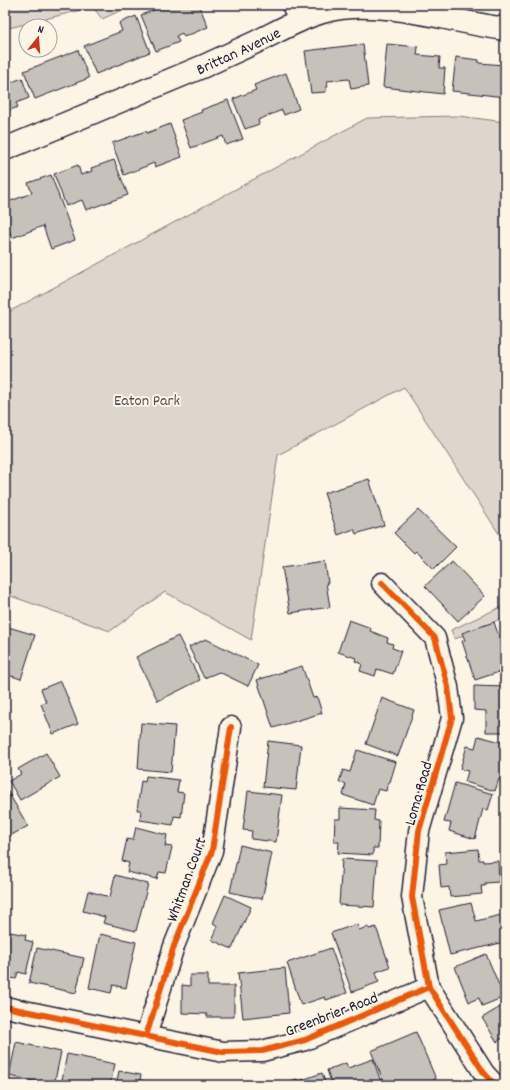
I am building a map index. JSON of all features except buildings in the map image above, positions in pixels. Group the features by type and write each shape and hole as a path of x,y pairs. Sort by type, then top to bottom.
{"main road":[{"name":"Brittan Avenue","path":"5,149 204,66 255,42 295,12 366,7 399,10 505,29"}],"street":[{"name":"Loma Road","path":"382,583 435,638 448,687 452,718 419,831 412,897 429,987 484,1073 495,1085"},
{"name":"Whitman Court","path":"146,1036 174,946 212,851 230,727"},
{"name":"Greenbrier Road","path":"5,1007 223,1052 262,1051 305,1040 429,987"}],"green space":[{"path":"5,5 133,5 102,19 93,7 49,18 18,18 18,26 5,29"},
{"name":"Eaton Park","path":"459,116 505,122 505,543 404,387 278,455 251,640 165,592 110,631 5,594 5,314 367,118"},
{"path":"505,605 505,617 455,639 451,630"}],"cycle path":[{"path":"382,583 435,638 448,687 452,718 419,831 412,897 429,987 484,1073 495,1085"},
{"path":"146,1036 174,946 212,851 231,727"},
{"path":"5,1007 223,1052 262,1051 305,1040 429,987"}]}
